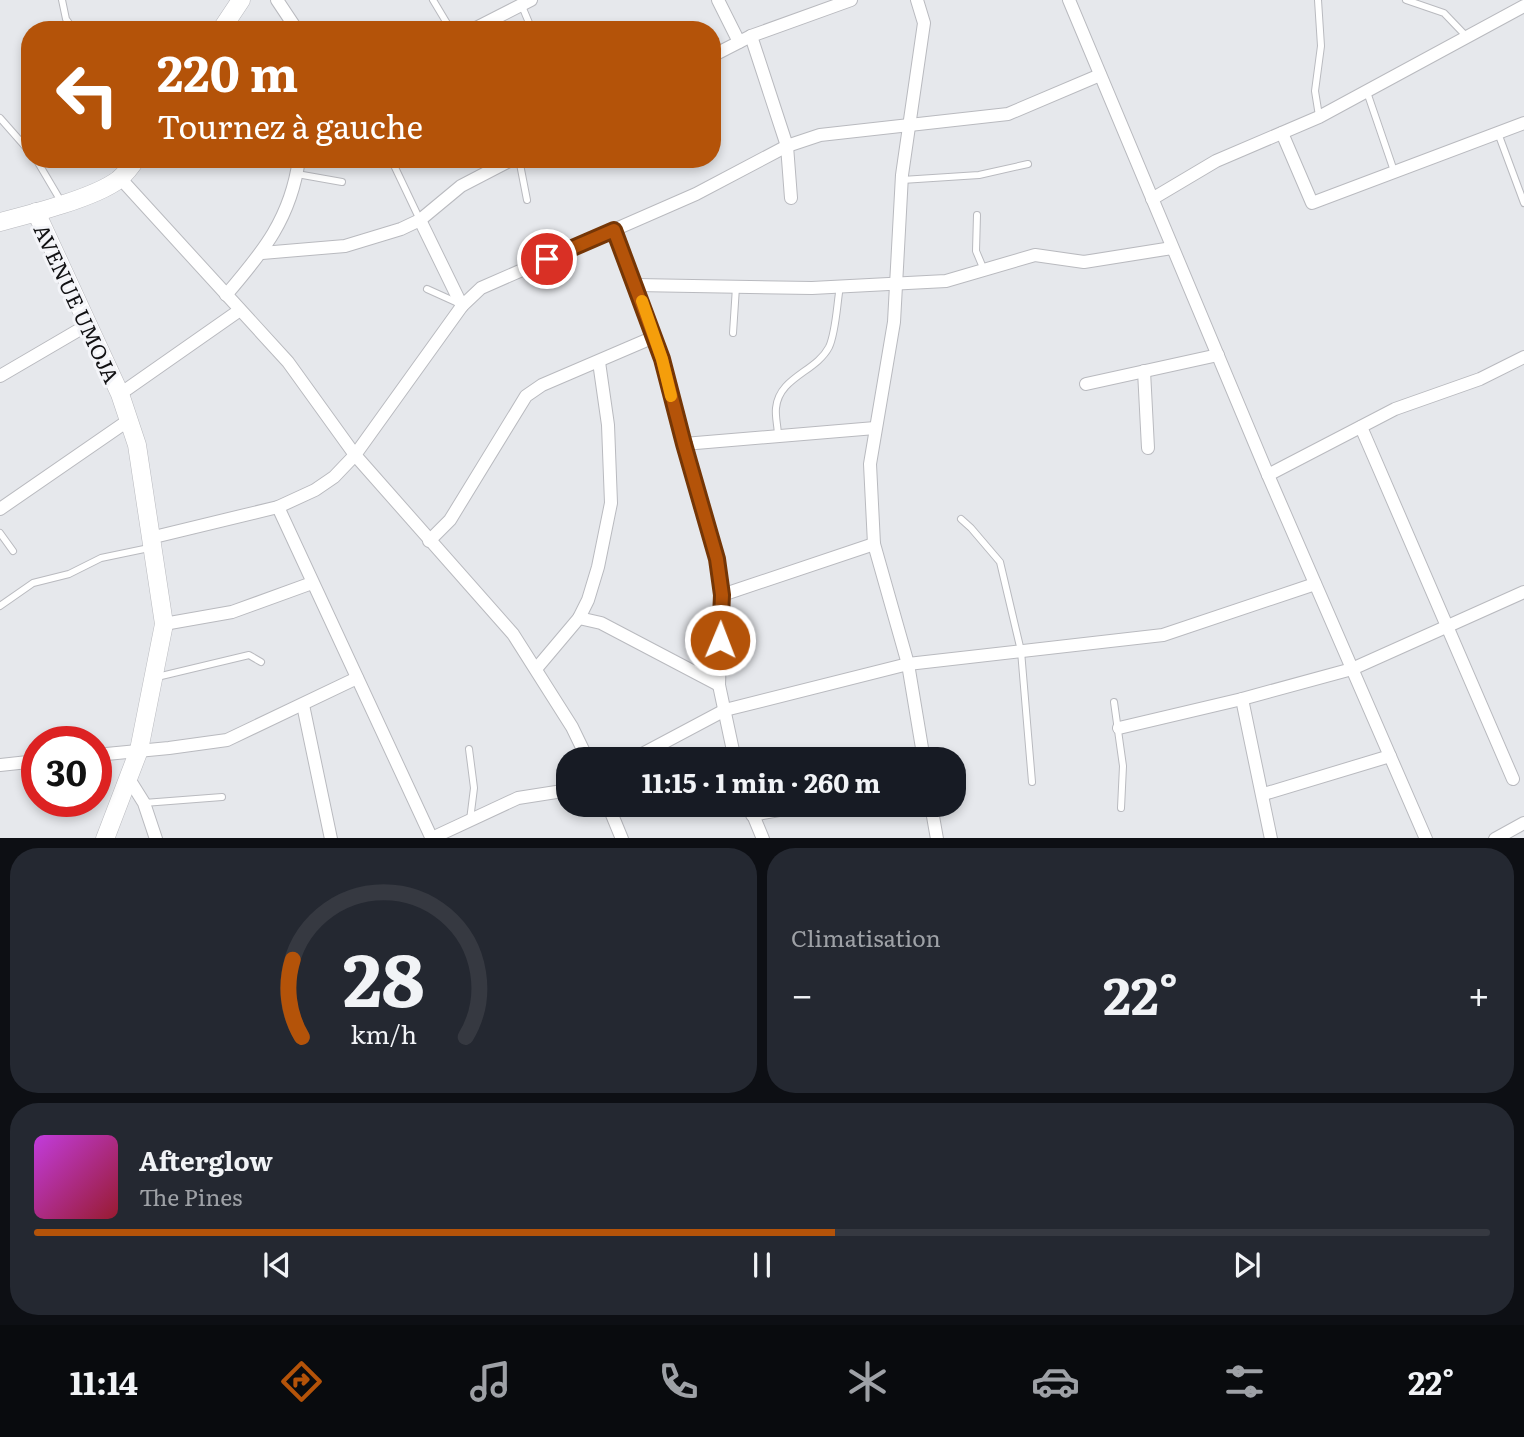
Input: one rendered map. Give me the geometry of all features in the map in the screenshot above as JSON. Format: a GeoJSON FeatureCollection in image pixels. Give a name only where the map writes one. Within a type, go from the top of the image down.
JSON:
{"type":"FeatureCollection","features":[{"type":"Feature","properties":{"kind":"street"},"geometry":{"type":"LineString","coordinates":[[227,21],[241,0]]}},
{"type":"Feature","properties":{"kind":"street"},"geometry":{"type":"LineString","coordinates":[[277,0],[291,21]]}},
{"type":"Feature","properties":{"kind":"street"},"geometry":{"type":"LineString","coordinates":[[718,0],[745,39],[787,146],[791,198]]}},
{"type":"Feature","properties":{"kind":"street"},"geometry":{"type":"LineString","coordinates":[[721,51],[745,39],[851,0]]}},
{"type":"Feature","properties":{"kind":"street"},"geometry":{"type":"LineString","coordinates":[[918,0],[924,23],[902,180],[894,322],[870,464],[874,544],[908,664],[922,747]]}},
{"type":"Feature","properties":{"kind":"street"},"geometry":{"type":"LineString","coordinates":[[1069,0],[1268,475],[1426,838]]}},
{"type":"Feature","properties":{"kind":"street"},"geometry":{"type":"LineString","coordinates":[[488,21],[520,3]]}},
{"type":"Feature","properties":{"kind":"street"},"geometry":{"type":"LineString","coordinates":[[1152,199],[1216,161],[1319,117],[1524,6]]}},
{"type":"Feature","properties":{"kind":"street"},"geometry":{"type":"LineString","coordinates":[[151,543],[278,507],[334,477],[355,455],[463,306],[481,288],[696,194],[787,146],[820,135],[1008,114],[1100,75]]}},
{"type":"Feature","properties":{"kind":"street"},"geometry":{"type":"LineString","coordinates":[[1282,133],[1312,203],[1524,123]]}},
{"type":"Feature","properties":{"kind":"street"},"geometry":{"type":"LineString","coordinates":[[0,222],[108,186],[128,168]]}},
{"type":"Feature","properties":{"kind":"street"},"geometry":{"type":"LineString","coordinates":[[226,295],[276,232],[298,168]]}},
{"type":"Feature","properties":{"kind":"street"},"geometry":{"type":"LineString","coordinates":[[262,253],[345,246],[401,229],[420,220],[461,186],[496,168]]}},
{"type":"Feature","properties":{"kind":"street"},"geometry":{"type":"LineString","coordinates":[[120,178],[288,362],[355,455],[513,634],[572,727],[582,747]]}},
{"type":"Feature","properties":{"kind":"street","name":"AVENUE UMOJA"},"geometry":{"type":"LineString","coordinates":[[36,212],[120,394],[137,445],[164,624],[139,750],[105,838]]}},
{"type":"Feature","properties":{"kind":"street"},"geometry":{"type":"LineString","coordinates":[[420,220],[463,306]]}},
{"type":"Feature","properties":{"kind":"street"},"geometry":{"type":"LineString","coordinates":[[614,230],[654,338],[717,559],[722,595],[719,685],[732,747]]}},
{"type":"Feature","properties":{"kind":"street"},"geometry":{"type":"LineString","coordinates":[[636,285],[812,288],[946,281],[1035,256],[1084,262],[1172,248]]}},
{"type":"Feature","properties":{"kind":"street"},"geometry":{"type":"LineString","coordinates":[[120,394],[240,310]]}},
{"type":"Feature","properties":{"kind":"street"},"geometry":{"type":"LineString","coordinates":[[0,376],[89,324]]}},
{"type":"Feature","properties":{"kind":"street"},"geometry":{"type":"LineString","coordinates":[[429,541],[450,520],[526,396],[542,385],[654,338]]}},
{"type":"Feature","properties":{"kind":"street"},"geometry":{"type":"LineString","coordinates":[[1086,384],[1218,355]]}},
{"type":"Feature","properties":{"kind":"street"},"geometry":{"type":"LineString","coordinates":[[1268,475],[1395,409],[1480,379],[1524,357]]}},
{"type":"Feature","properties":{"kind":"street"},"geometry":{"type":"LineString","coordinates":[[536,669],[579,618],[588,600],[598,567],[611,502],[608,425],[599,362]]}},
{"type":"Feature","properties":{"kind":"street"},"geometry":{"type":"LineString","coordinates":[[1144,371],[1149,448]]}},
{"type":"Feature","properties":{"kind":"street"},"geometry":{"type":"LineString","coordinates":[[0,509],[129,420]]}},
{"type":"Feature","properties":{"kind":"street"},"geometry":{"type":"LineString","coordinates":[[1361,427],[1518,777]]}},
{"type":"Feature","properties":{"kind":"street"},"geometry":{"type":"LineString","coordinates":[[684,444],[875,428]]}},
{"type":"Feature","properties":{"kind":"street"},"geometry":{"type":"LineString","coordinates":[[278,507],[432,838],[518,798],[556,792]]}},
{"type":"Feature","properties":{"kind":"street"},"geometry":{"type":"LineString","coordinates":[[722,595],[874,544]]}},
{"type":"Feature","properties":{"kind":"street"},"geometry":{"type":"LineString","coordinates":[[164,624],[232,612],[312,583]]}},
{"type":"Feature","properties":{"kind":"street"},"geometry":{"type":"LineString","coordinates":[[655,747],[725,710],[908,664],[1163,635],[1315,584]]}},
{"type":"Feature","properties":{"kind":"street"},"geometry":{"type":"LineString","coordinates":[[1118,728],[1242,699],[1352,669],[1524,592]]}},
{"type":"Feature","properties":{"kind":"street"},"geometry":{"type":"LineString","coordinates":[[579,618],[601,623],[719,685]]}},
{"type":"Feature","properties":{"kind":"street"},"geometry":{"type":"LineString","coordinates":[[112,753],[227,740],[357,678]]}},
{"type":"Feature","properties":{"kind":"street"},"geometry":{"type":"LineString","coordinates":[[1242,699],[1264,794],[1271,838]]}},
{"type":"Feature","properties":{"kind":"street"},"geometry":{"type":"LineString","coordinates":[[303,705],[331,838]]}},
{"type":"Feature","properties":{"kind":"street"},"geometry":{"type":"LineString","coordinates":[[1264,794],[1390,756]]}},
{"type":"Feature","properties":{"kind":"street"},"geometry":{"type":"LineString","coordinates":[[0,765],[21,763]]}},
{"type":"Feature","properties":{"kind":"street"},"geometry":{"type":"LineString","coordinates":[[129,779],[144,803],[156,838]]}},
{"type":"Feature","properties":{"kind":"street"},"geometry":{"type":"LineString","coordinates":[[613,817],[622,838]]}},
{"type":"Feature","properties":{"kind":"street"},"geometry":{"type":"LineString","coordinates":[[754,817],[763,838]]}},
{"type":"Feature","properties":{"kind":"street"},"geometry":{"type":"LineString","coordinates":[[933,817],[937,838]]}},
{"type":"Feature","properties":{"kind":"street"},"geometry":{"type":"LineString","coordinates":[[1495,838],[1524,823]]}},
{"type":"Feature","properties":{"kind":"lane"},"geometry":{"type":"LineString","coordinates":[[62,0],[67,21]]}},
{"type":"Feature","properties":{"kind":"lane"},"geometry":{"type":"LineString","coordinates":[[433,0],[446,21]]}},
{"type":"Feature","properties":{"kind":"lane"},"geometry":{"type":"LineString","coordinates":[[1318,0],[1321,46],[1315,92],[1319,117]]}},
{"type":"Feature","properties":{"kind":"lane"},"geometry":{"type":"LineString","coordinates":[[1406,0],[1444,13],[1467,37]]}},
{"type":"Feature","properties":{"kind":"lane"},"geometry":{"type":"LineString","coordinates":[[520,3],[528,21]]}},
{"type":"Feature","properties":{"kind":"lane"},"geometry":{"type":"LineString","coordinates":[[1367,92],[1395,173]]}},
{"type":"Feature","properties":{"kind":"lane"},"geometry":{"type":"LineString","coordinates":[[0,118],[21,142]]}},
{"type":"Feature","properties":{"kind":"lane"},"geometry":{"type":"LineString","coordinates":[[1498,133],[1524,203]]}},
{"type":"Feature","properties":{"kind":"lane"},"geometry":{"type":"LineString","coordinates":[[902,180],[979,175],[1028,164]]}},
{"type":"Feature","properties":{"kind":"lane"},"geometry":{"type":"LineString","coordinates":[[41,168],[62,203]]}},
{"type":"Feature","properties":{"kind":"lane"},"geometry":{"type":"LineString","coordinates":[[395,168],[420,220]]}},
{"type":"Feature","properties":{"kind":"lane"},"geometry":{"type":"LineString","coordinates":[[521,168],[527,200]]}},
{"type":"Feature","properties":{"kind":"lane"},"geometry":{"type":"LineString","coordinates":[[297,174],[342,182]]}},
{"type":"Feature","properties":{"kind":"lane"},"geometry":{"type":"LineString","coordinates":[[977,215],[976,251],[984,270]]}},
{"type":"Feature","properties":{"kind":"lane"},"geometry":{"type":"LineString","coordinates":[[778,436],[776,409],[780,396],[796,376],[817,364],[830,345],[840,286]]}},
{"type":"Feature","properties":{"kind":"lane"},"geometry":{"type":"LineString","coordinates":[[733,333],[736,287]]}},
{"type":"Feature","properties":{"kind":"lane"},"geometry":{"type":"LineString","coordinates":[[426,289],[463,306]]}},
{"type":"Feature","properties":{"kind":"lane"},"geometry":{"type":"LineString","coordinates":[[961,519],[1000,562],[1021,651],[1032,782]]}},
{"type":"Feature","properties":{"kind":"lane"},"geometry":{"type":"LineString","coordinates":[[0,533],[13,551]]}},
{"type":"Feature","properties":{"kind":"lane"},"geometry":{"type":"LineString","coordinates":[[0,606],[33,583],[69,574],[101,558],[151,543]]}},
{"type":"Feature","properties":{"kind":"lane"},"geometry":{"type":"LineString","coordinates":[[155,678],[249,655],[261,662]]}},
{"type":"Feature","properties":{"kind":"lane"},"geometry":{"type":"LineString","coordinates":[[1114,702],[1123,766],[1121,808]]}},
{"type":"Feature","properties":{"kind":"lane"},"geometry":{"type":"LineString","coordinates":[[469,749],[474,788],[470,820]]}},
{"type":"Feature","properties":{"kind":"lane"},"geometry":{"type":"LineString","coordinates":[[144,803],[222,797]]}},
{"type":"Feature","properties":{"kind":"slow traffic"},"geometry":{"type":"LineString","coordinates":[[642,301],[662,359],[671,396]]}},
{"type":"Feature","properties":{"kind":"route"},"geometry":{"type":"LineString","coordinates":[[547,259],[614,230],[662,359],[717,559],[722,595],[720,640]]}}]}
